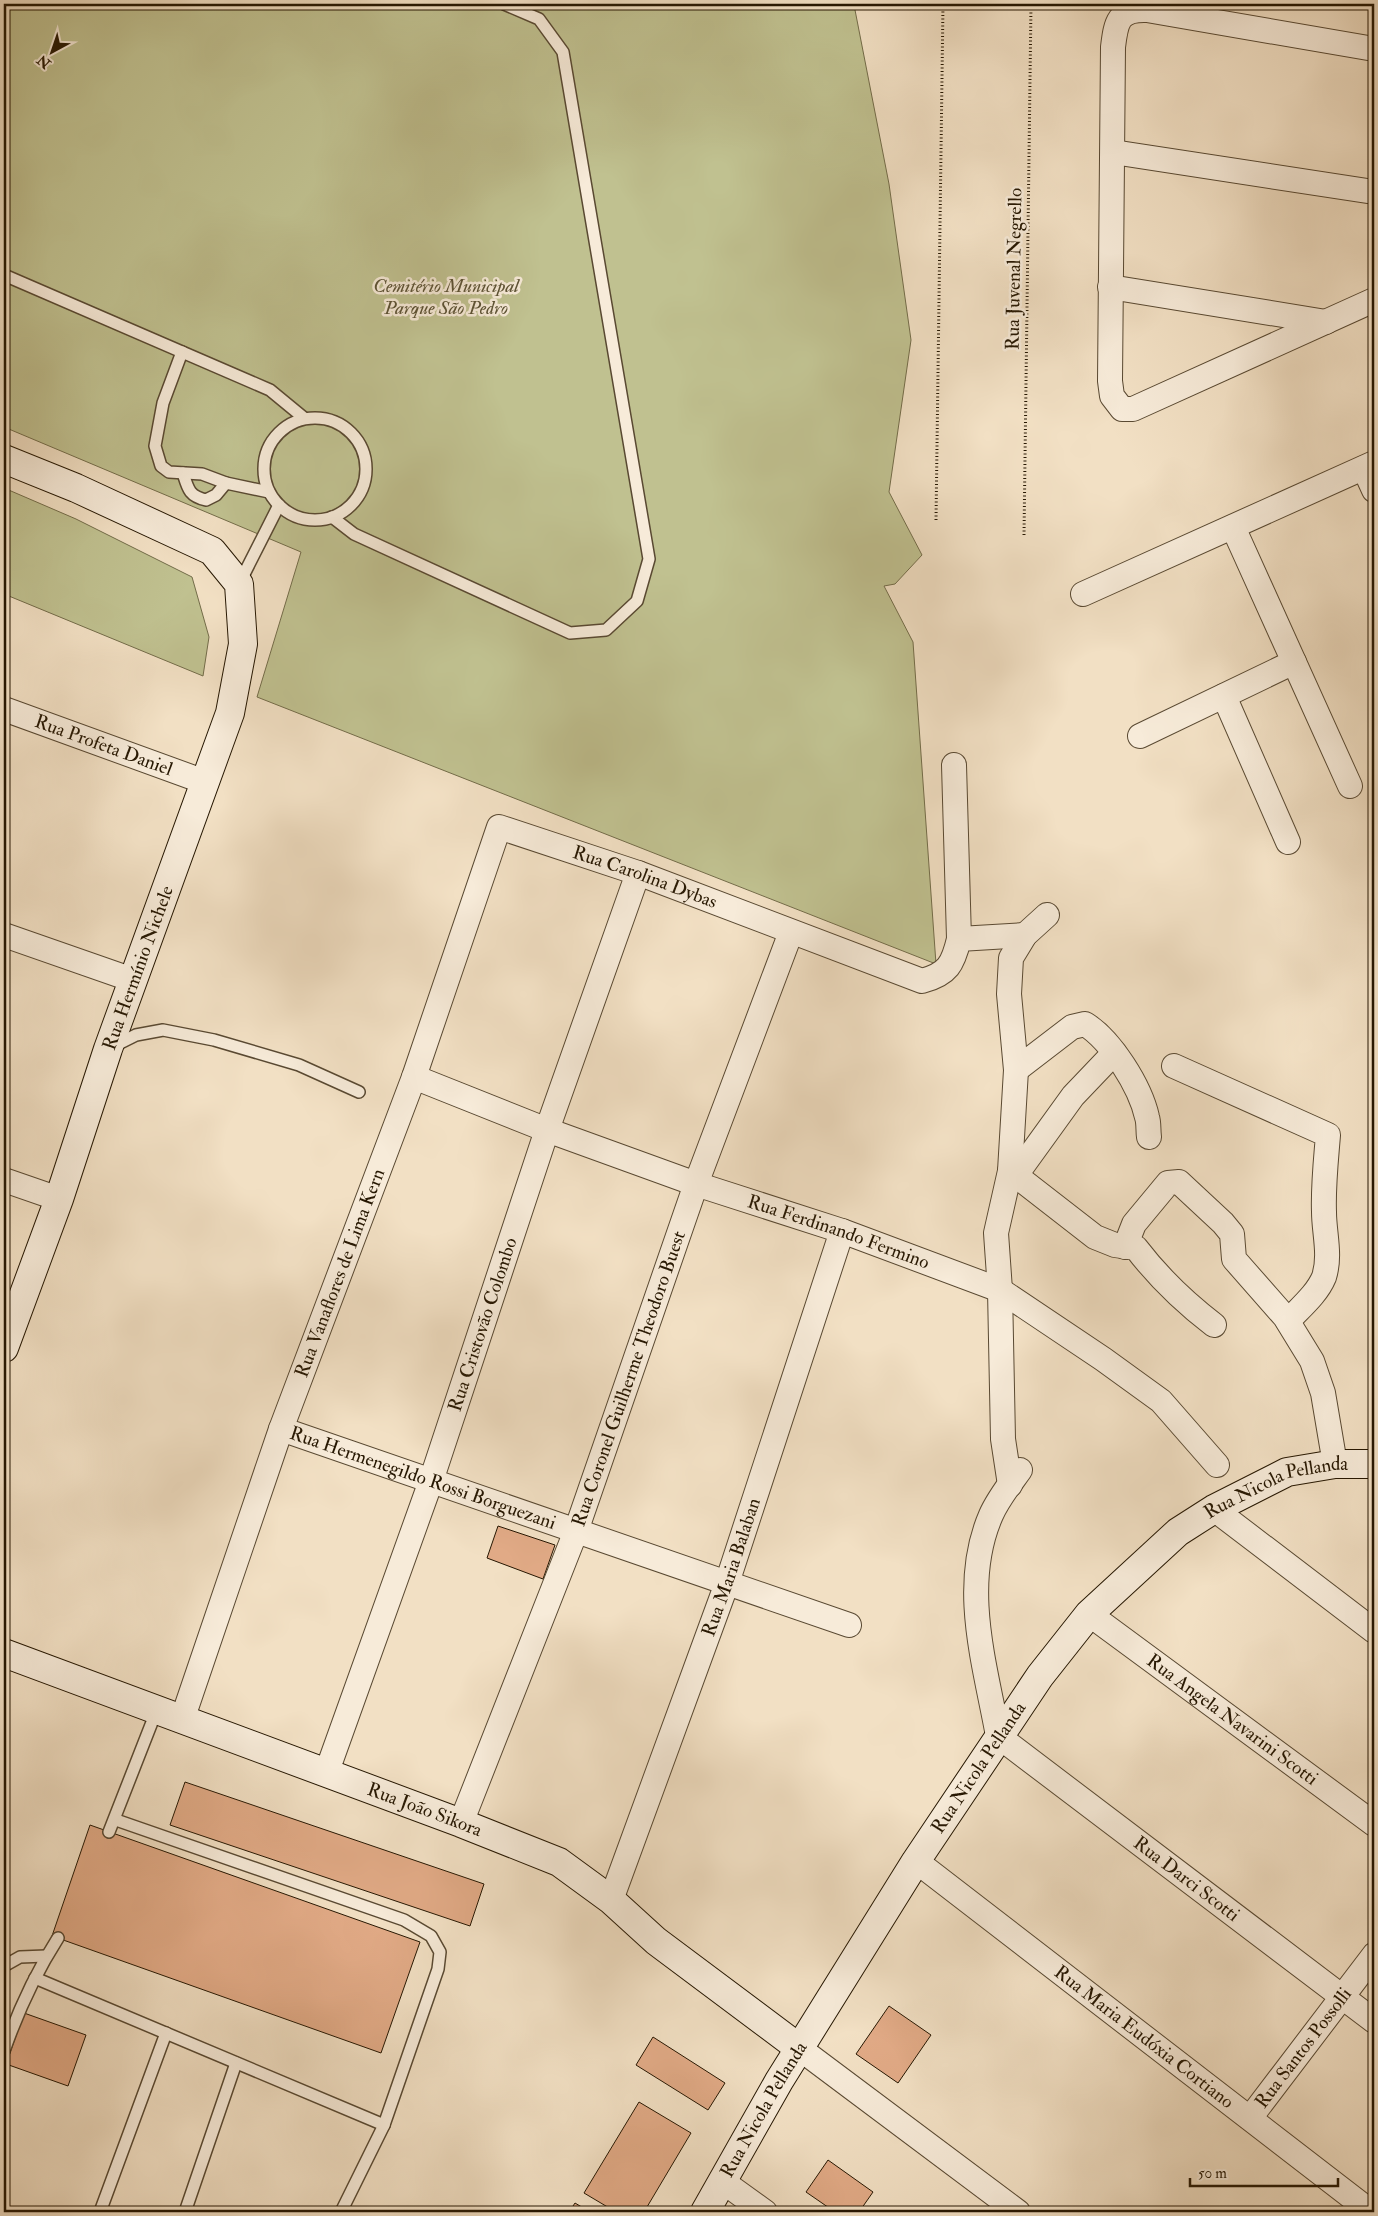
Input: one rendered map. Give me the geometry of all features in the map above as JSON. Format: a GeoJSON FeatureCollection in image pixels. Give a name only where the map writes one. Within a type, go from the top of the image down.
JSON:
{"type":"FeatureCollection","features":[{"type":"Feature","properties":{"kind":"street"},"geometry":{"type":"LineString","coordinates":[[1374,49],[1147,10],[1129,11],[1118,22],[1114,37],[1110,389],[1118,406],[1127,410],[1140,407],[1374,300]]}},
{"type":"Feature","properties":{"kind":"street"},"geometry":{"type":"LineString","coordinates":[[1113,152],[1374,192]]}},
{"type":"Feature","properties":{"kind":"street"},"geometry":{"type":"LineString","coordinates":[[1110,287],[1326,322]]}},
{"type":"Feature","properties":{"kind":"street"},"geometry":{"type":"LineString","coordinates":[[4,459],[76,488],[212,551],[239,584]]}},
{"type":"Feature","properties":{"kind":"street"},"geometry":{"type":"LineString","coordinates":[[1083,594],[1369,466],[1374,490]]}},
{"type":"Feature","properties":{"kind":"street"},"geometry":{"type":"LineString","coordinates":[[1233,527],[1350,786]]}},
{"type":"Feature","properties":{"kind":"street","name":"Rua Hermínio Nichele"},"geometry":{"type":"LineString","coordinates":[[4,1348],[59,1199],[108,1049],[230,713],[244,644],[239,584]]}},
{"type":"Feature","properties":{"kind":"street"},"geometry":{"type":"LineString","coordinates":[[1140,736],[1294,662]]}},
{"type":"Feature","properties":{"kind":"street"},"geometry":{"type":"LineString","coordinates":[[1224,696],[1288,842]]}},
{"type":"Feature","properties":{"kind":"street","name":"Rua Profeta Daniel"},"geometry":{"type":"LineString","coordinates":[[4,709],[205,782]]}},
{"type":"Feature","properties":{"kind":"street","name":"Rua Carolina Dybas"},"geometry":{"type":"LineString","coordinates":[[499,826],[638,873],[922,981],[944,972],[954,960],[959,939],[954,765]]}},
{"type":"Feature","properties":{"kind":"street","name":"Rua Vanaflores de Lima Kern"},"geometry":{"type":"LineString","coordinates":[[182,1720],[281,1429],[414,1077],[499,826]]}},
{"type":"Feature","properties":{"kind":"street","name":"Rua Cristovão Colombo"},"geometry":{"type":"LineString","coordinates":[[326,1774],[431,1481],[547,1130],[638,873]]}},
{"type":"Feature","properties":{"kind":"street"},"geometry":{"type":"LineString","coordinates":[[998,1736],[976,1614],[976,1577],[980,1543],[991,1513],[1015,1477],[1003,1439],[1000,1290],[996,1233],[1013,1173],[1016,1070],[1009,994],[1011,958],[1025,935],[1047,915]]}},
{"type":"Feature","properties":{"kind":"street","name":"Rua Coronel Guilherme Theodoro Buest"},"geometry":{"type":"LineString","coordinates":[[461,1823],[576,1531],[696,1184],[791,932]]}},
{"type":"Feature","properties":{"kind":"street"},"geometry":{"type":"LineString","coordinates":[[4,935],[133,980]]}},
{"type":"Feature","properties":{"kind":"street"},"geometry":{"type":"LineString","coordinates":[[959,939],[1025,935]]}},
{"type":"Feature","properties":{"kind":"street"},"geometry":{"type":"LineString","coordinates":[[1016,1070],[1072,1027],[1085,1024],[1093,1029],[1114,1053],[1135,1086],[1147,1117],[1149,1137]]}},
{"type":"Feature","properties":{"kind":"street"},"geometry":{"type":"LineString","coordinates":[[1013,1173],[1073,1096],[1114,1053]]}},
{"type":"Feature","properties":{"kind":"street"},"geometry":{"type":"LineString","coordinates":[[1174,1066],[1328,1135],[1324,1214],[1328,1237],[1324,1276],[1318,1288],[1288,1321]]}},
{"type":"Feature","properties":{"kind":"street","name":"Rua Ferdinando Fermino"},"geometry":{"type":"LineString","coordinates":[[414,1077],[547,1130],[696,1184],[842,1231],[1000,1290],[1103,1358],[1161,1401],[1217,1465]]}},
{"type":"Feature","properties":{"kind":"street"},"geometry":{"type":"LineString","coordinates":[[1013,1173],[1095,1237],[1125,1247],[1136,1248],[1151,1268],[1181,1300],[1214,1325]]}},
{"type":"Feature","properties":{"kind":"street"},"geometry":{"type":"LineString","coordinates":[[4,1180],[59,1199]]}},
{"type":"Feature","properties":{"kind":"street"},"geometry":{"type":"LineString","coordinates":[[1125,1247],[1134,1224],[1168,1183],[1179,1182],[1228,1228],[1232,1234],[1234,1259],[1288,1321],[1312,1361],[1323,1393],[1335,1464]]}},
{"type":"Feature","properties":{"kind":"street","name":"Rua Maria Balaban"},"geometry":{"type":"LineString","coordinates":[[610,1900],[727,1583],[842,1231]]}},
{"type":"Feature","properties":{"kind":"street","name":"Rua Hermenegildo Rossi Borguezani"},"geometry":{"type":"LineString","coordinates":[[281,1429],[849,1625]]}},
{"type":"Feature","properties":{"kind":"street","name":"Rua Nicola Pellanda"},"geometry":{"type":"LineString","coordinates":[[706,2212],[799,2048],[916,1861],[1040,1676],[1089,1614],[1178,1532],[1214,1508],[1287,1472],[1335,1464],[1374,1464]]}},
{"type":"Feature","properties":{"kind":"street"},"geometry":{"type":"LineString","coordinates":[[1214,1508],[1374,1631]]}},
{"type":"Feature","properties":{"kind":"street","name":"Rua Angela Navarini Scotti"},"geometry":{"type":"LineString","coordinates":[[1089,1614],[1374,1824]]}},
{"type":"Feature","properties":{"kind":"street","name":"Rua João Sikora"},"geometry":{"type":"LineString","coordinates":[[4,1653],[88,1683],[156,1712],[461,1823],[559,1862],[610,1900],[656,1941],[799,2048]]}},
{"type":"Feature","properties":{"kind":"street","name":"Rua Darci Scotti"},"geometry":{"type":"LineString","coordinates":[[998,1736],[1374,2021]]}},
{"type":"Feature","properties":{"kind":"street","name":"Rua Maria Eudóxia Cortiano"},"geometry":{"type":"LineString","coordinates":[[916,1861],[1371,2212]]}},
{"type":"Feature","properties":{"kind":"street","name":"Rua Santos Possolli"},"geometry":{"type":"LineString","coordinates":[[1250,2118],[1374,1955]]}},
{"type":"Feature","properties":{"kind":"street"},"geometry":{"type":"LineString","coordinates":[[799,2048],[1018,2212]]}},
{"type":"Feature","properties":{"kind":"street"},"geometry":{"type":"LineString","coordinates":[[722,2181],[765,2212]]}},
{"type":"Feature","properties":{"kind":"lane"},"geometry":{"type":"LineString","coordinates":[[332,517],[354,534],[570,632],[606,630],[637,601],[648,558],[563,52],[539,19],[504,4]]}},
{"type":"Feature","properties":{"kind":"lane"},"geometry":{"type":"LineString","coordinates":[[4,275],[270,390],[304,418]]}},
{"type":"Feature","properties":{"kind":"lane"},"geometry":{"type":"LineString","coordinates":[[182,352],[163,403],[155,446],[162,466],[170,472],[202,474],[226,483],[269,492]]}},
{"type":"Feature","properties":{"kind":"lane"},"geometry":{"type":"LineString","coordinates":[[304,418],[321,418],[337,423],[351,433],[361,447],[365,463],[364,480],[358,496],[347,508],[332,517],[318,520],[304,519],[290,513],[279,505],[269,492],[264,472],[268,446],[289,424],[304,418]]}},
{"type":"Feature","properties":{"kind":"lane"},"geometry":{"type":"LineString","coordinates":[[183,473],[187,487],[195,497],[206,500],[216,495],[226,483]]}},
{"type":"Feature","properties":{"kind":"lane"},"geometry":{"type":"LineString","coordinates":[[239,584],[279,505]]}},
{"type":"Feature","properties":{"kind":"lane"},"geometry":{"type":"LineString","coordinates":[[108,1049],[136,1035],[163,1030],[214,1040],[299,1065],[359,1092]]}},
{"type":"Feature","properties":{"kind":"lane"},"geometry":{"type":"LineString","coordinates":[[109,1832],[116,1820],[156,1712]]}},
{"type":"Feature","properties":{"kind":"lane"},"geometry":{"type":"LineString","coordinates":[[116,1820],[404,1920],[431,1936],[440,1952],[438,1969],[384,2125],[341,2212]]}},
{"type":"Feature","properties":{"kind":"lane"},"geometry":{"type":"LineString","coordinates":[[4,2051],[16,2018],[35,1978],[58,1938]]}},
{"type":"Feature","properties":{"kind":"lane"},"geometry":{"type":"LineString","coordinates":[[4,1966],[20,1957],[46,1956]]}},
{"type":"Feature","properties":{"kind":"lane"},"geometry":{"type":"LineString","coordinates":[[35,1978],[384,2125]]}},
{"type":"Feature","properties":{"kind":"lane"},"geometry":{"type":"LineString","coordinates":[[100,2212],[166,2033]]}},
{"type":"Feature","properties":{"kind":"lane"},"geometry":{"type":"LineString","coordinates":[[185,2212],[236,2063]]}},
{"type":"Feature","properties":{"kind":"path"},"geometry":{"type":"LineString","coordinates":[[936,520],[943,4]]}},
{"type":"Feature","properties":{"kind":"path","name":"Rua Juvenal Negrello"},"geometry":{"type":"LineString","coordinates":[[1024,535],[1031,4]]}},
{"type":"Feature","properties":{"kind":"green space","name":"Cemitério Municipal Parque São Pedro"},"geometry":{"type":"Polygon","coordinates":[[[4,4],[851,4],[855,10],[889,184],[911,340],[889,492],[922,555],[895,584],[884,586],[913,642],[936,964],[257,697],[301,552],[4,427],[4,4]]]}},
{"type":"Feature","properties":{"kind":"green space"},"geometry":{"type":"Polygon","coordinates":[[[4,488],[76,519],[192,577],[209,637],[203,676],[4,594],[4,488]]]}},
{"type":"Feature","properties":{"kind":"building"},"geometry":{"type":"Polygon","coordinates":[[[498,1526],[555,1545],[543,1579],[487,1558],[498,1526]]]}},
{"type":"Feature","properties":{"kind":"building"},"geometry":{"type":"Polygon","coordinates":[[[185,1782],[484,1884],[470,1926],[170,1825],[185,1782]]]}},
{"type":"Feature","properties":{"kind":"building"},"geometry":{"type":"Polygon","coordinates":[[[90,1825],[420,1942],[381,2053],[52,1936],[90,1825]]]}},
{"type":"Feature","properties":{"kind":"building"},"geometry":{"type":"Polygon","coordinates":[[[889,2006],[931,2035],[898,2083],[856,2054],[889,2006]]]}},
{"type":"Feature","properties":{"kind":"building"},"geometry":{"type":"Polygon","coordinates":[[[24,2013],[86,2035],[68,2086],[6,2064],[24,2013]]]}},
{"type":"Feature","properties":{"kind":"building"},"geometry":{"type":"Polygon","coordinates":[[[653,2037],[725,2083],[708,2110],[636,2065],[653,2037]]]}},
{"type":"Feature","properties":{"kind":"building"},"geometry":{"type":"Polygon","coordinates":[[[639,2102],[691,2133],[644,2212],[616,2212],[584,2193],[639,2102]]]}},
{"type":"Feature","properties":{"kind":"building"},"geometry":{"type":"Polygon","coordinates":[[[828,2160],[873,2192],[859,2212],[835,2212],[806,2192],[828,2160]]]}},
{"type":"Feature","properties":{"kind":"building"},"geometry":{"type":"Polygon","coordinates":[[[575,2203],[590,2212],[569,2212],[575,2203]]]}}]}
